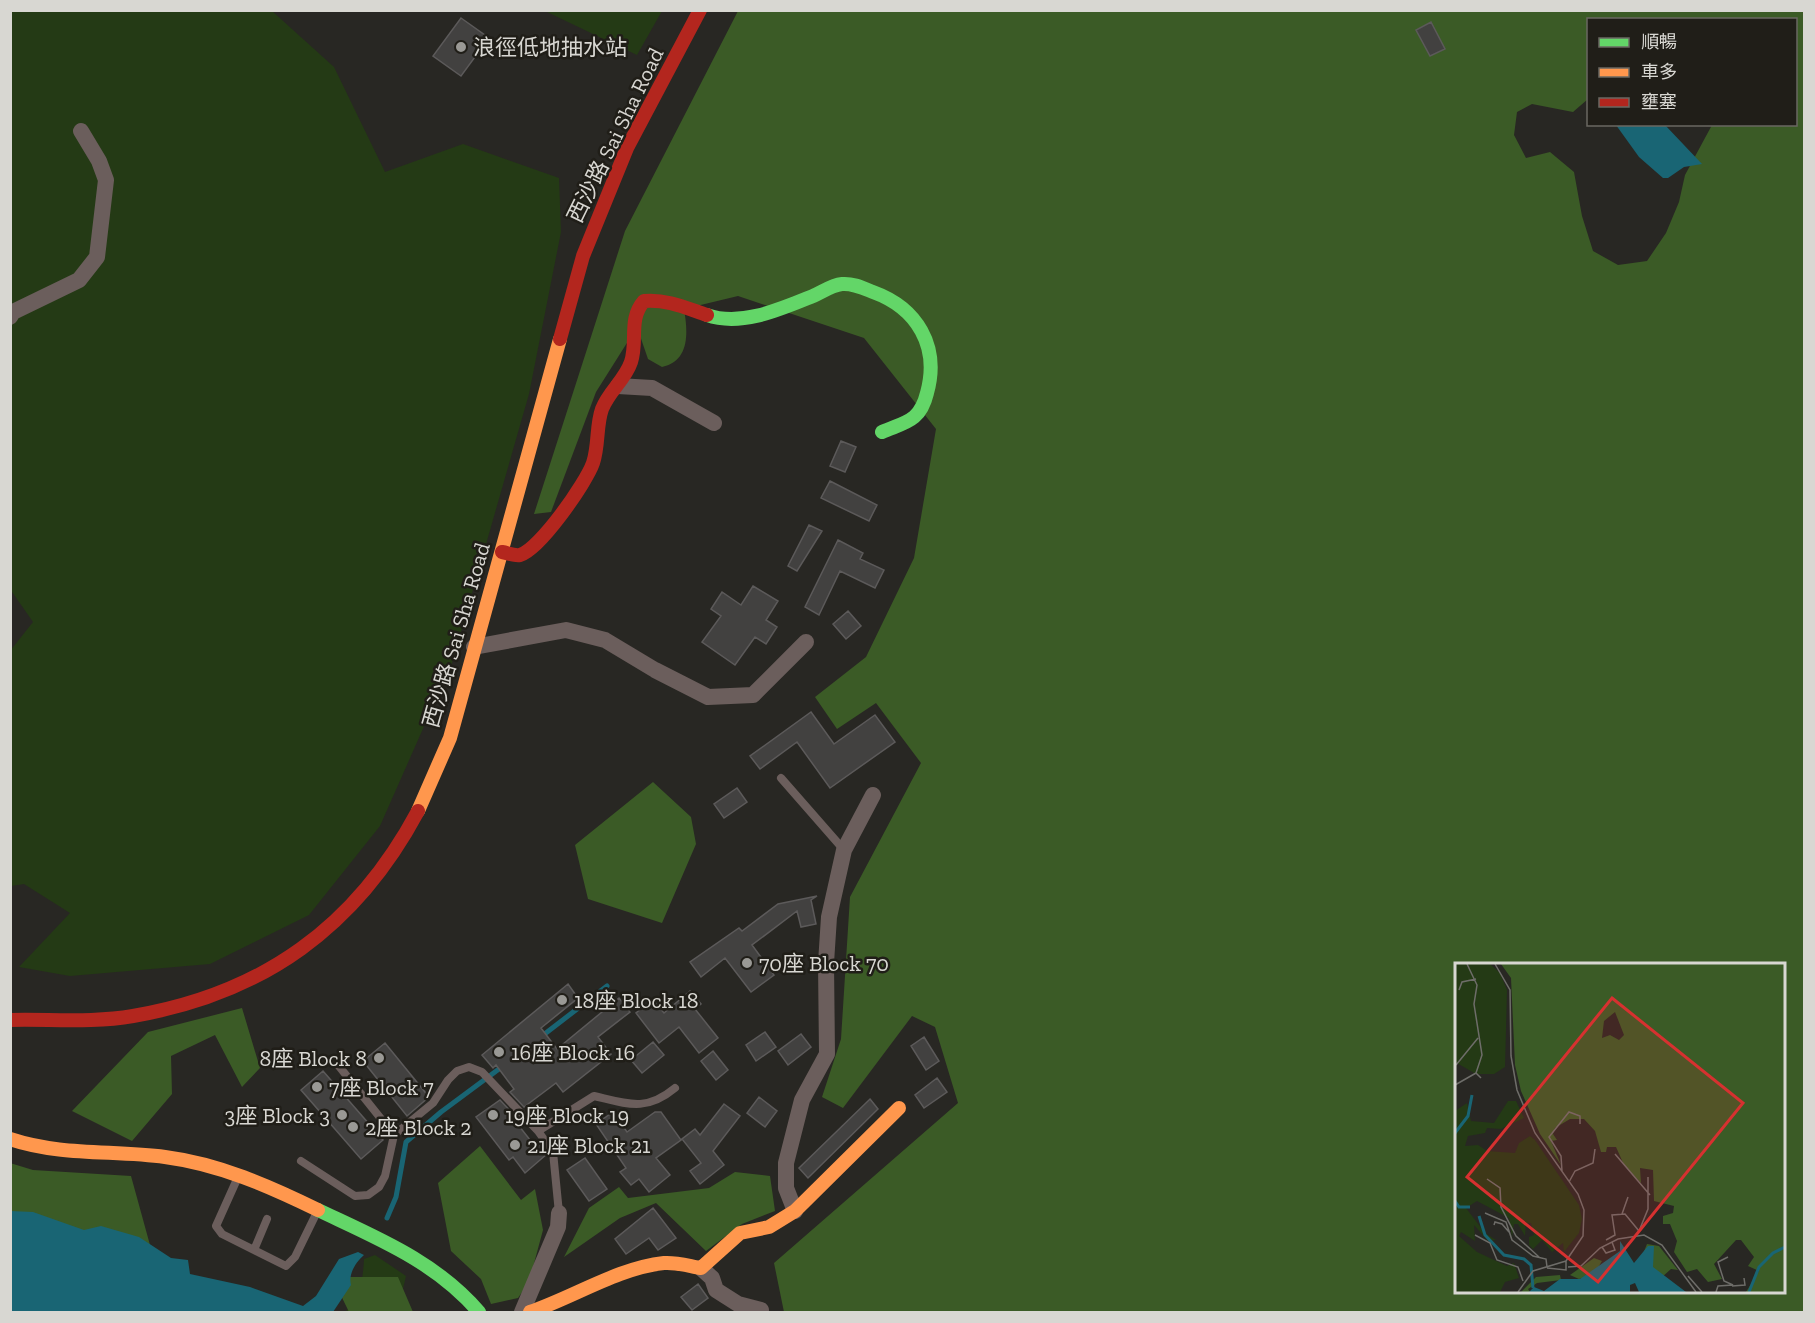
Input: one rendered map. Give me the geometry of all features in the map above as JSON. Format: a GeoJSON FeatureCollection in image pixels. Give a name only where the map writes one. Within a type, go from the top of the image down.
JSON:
{"type":"FeatureCollection","features":[{"type":"Feature","properties":{"kind":"street","name":"西沙路 Sai Sha Road"},"geometry":{"type":"LineString","coordinates":[[10,1020],[132,1017],[185,1006],[255,979],[320,937],[374,884],[413,825],[442,762],[589,237],[627,148],[700,10]]}},
{"type":"Feature","properties":{"kind":"street"},"geometry":{"type":"LineString","coordinates":[[10,317],[13,312],[79,280],[97,257],[106,180],[99,160],[81,131]]}},
{"type":"Feature","properties":{"kind":"street"},"geometry":{"type":"LineString","coordinates":[[502,552],[517,556],[523,555],[562,512],[592,465],[600,416],[604,404],[618,386],[632,358],[635,338],[633,316],[644,301],[664,301],[731,320],[805,299],[840,284],[852,284],[898,301],[914,317],[923,332],[929,354],[930,387],[926,402],[918,412],[901,427],[882,432]]}},
{"type":"Feature","properties":{"kind":"street"},"geometry":{"type":"LineString","coordinates":[[618,386],[652,388],[714,423]]}},
{"type":"Feature","properties":{"kind":"street"},"geometry":{"type":"LineString","coordinates":[[474,647],[566,630],[605,640],[655,670],[708,697],[753,695],[807,642]]}},
{"type":"Feature","properties":{"kind":"street"},"geometry":{"type":"LineString","coordinates":[[795,1211],[786,1188],[786,1163],[802,1100],[827,1054],[826,963],[829,917],[844,850],[873,795]]}},
{"type":"Feature","properties":{"kind":"street"},"geometry":{"type":"LineString","coordinates":[[701,1268],[740,1233],[769,1227],[795,1211],[899,1108]]}},
{"type":"Feature","properties":{"kind":"street"},"geometry":{"type":"LineString","coordinates":[[10,1139],[36,1148],[164,1157],[218,1168],[270,1186],[422,1262],[466,1296],[479,1312]]}},
{"type":"Feature","properties":{"kind":"street"},"geometry":{"type":"LineString","coordinates":[[522,1312],[558,1227],[559,1213]]}},
{"type":"Feature","properties":{"kind":"street"},"geometry":{"type":"LineString","coordinates":[[530,1312],[567,1299],[635,1268],[667,1263],[701,1268],[712,1278],[716,1290],[738,1304],[761,1310]]}},
{"type":"Feature","properties":{"kind":"lane"},"geometry":{"type":"LineString","coordinates":[[731,320],[750,326]]}},
{"type":"Feature","properties":{"kind":"lane"},"geometry":{"type":"LineString","coordinates":[[781,778],[844,850]]}},
{"type":"Feature","properties":{"kind":"lane"},"geometry":{"type":"LineString","coordinates":[[338,1065],[394,1135]]}},
{"type":"Feature","properties":{"kind":"lane"},"geometry":{"type":"LineString","coordinates":[[301,1161],[355,1196],[368,1195],[383,1182],[394,1135],[433,1103],[448,1080],[458,1071],[469,1067],[482,1072],[538,1131],[553,1152],[559,1213]]}},
{"type":"Feature","properties":{"kind":"lane"},"geometry":{"type":"LineString","coordinates":[[538,1131],[594,1096],[625,1103],[646,1104],[659,1101],[675,1088]]}},
{"type":"Feature","properties":{"kind":"lane"},"geometry":{"type":"LineString","coordinates":[[238,1175],[216,1226],[222,1234],[286,1266],[295,1257],[318,1209]]}},
{"type":"Feature","properties":{"kind":"lane"},"geometry":{"type":"LineString","coordinates":[[254,1250],[267,1219]]}},
{"type":"Feature","properties":{"kind":"green space"},"geometry":{"type":"Polygon","coordinates":[[[11,11],[272,11],[334,67],[385,172],[463,144],[559,178],[561,232],[529,394],[452,663],[380,826],[309,915],[210,964],[70,976],[19,967],[70,913],[24,884],[11,886],[10,651],[33,622],[10,589],[11,11]]]}},
{"type":"Feature","properties":{"kind":"green space"},"geometry":{"type":"Polygon","coordinates":[[[545,11],[662,11],[637,55],[545,11]]]}},
{"type":"Feature","properties":{"kind":"green space"},"geometry":{"type":"Polygon","coordinates":[[[738,11],[1804,11],[1804,1312],[784,1312],[774,1263],[958,1103],[935,1027],[912,1016],[843,1108],[822,1097],[841,1039],[850,897],[921,763],[876,703],[837,729],[815,697],[866,657],[914,558],[936,429],[864,338],[738,296],[684,309],[686,336],[682,352],[678,359],[662,367],[648,359],[637,327],[596,392],[551,512],[534,514],[625,231],[738,11]],[[1587,18],[1587,100],[1573,112],[1532,104],[1517,112],[1514,135],[1526,158],[1550,152],[1574,172],[1582,216],[1593,251],[1618,265],[1647,261],[1666,233],[1679,202],[1685,175],[1711,126],[1797,126],[1797,18],[1587,18]]]}},
{"type":"Feature","properties":{"kind":"green space"},"geometry":{"type":"Polygon","coordinates":[[[653,782],[691,817],[696,844],[662,923],[588,899],[575,845],[653,782]]]}},
{"type":"Feature","properties":{"kind":"green space"},"geometry":{"type":"Polygon","coordinates":[[[242,1008],[260,1068],[242,1087],[215,1035],[171,1056],[172,1094],[132,1141],[72,1111],[148,1032],[242,1008]]]}},
{"type":"Feature","properties":{"kind":"green space"},"geometry":{"type":"Polygon","coordinates":[[[480,1146],[521,1200],[535,1189],[543,1230],[529,1282],[518,1298],[491,1304],[481,1279],[451,1251],[438,1183],[480,1146]]]}},
{"type":"Feature","properties":{"kind":"green space"},"geometry":{"type":"Polygon","coordinates":[[[10,1163],[33,1170],[131,1176],[150,1245],[11,1255],[10,1163]]]}},
{"type":"Feature","properties":{"kind":"green space"},"geometry":{"type":"Polygon","coordinates":[[[735,1172],[770,1176],[775,1211],[742,1224],[706,1251],[656,1203],[620,1218],[564,1257],[589,1208],[619,1187],[628,1198],[709,1188],[735,1172]]]}},
{"type":"Feature","properties":{"kind":"green space"},"geometry":{"type":"Polygon","coordinates":[[[375,1255],[406,1276],[403,1289],[386,1312],[345,1312],[354,1301],[360,1288],[364,1259],[375,1255]]]}},
{"type":"Feature","properties":{"kind":"green space"},"geometry":{"type":"Polygon","coordinates":[[[332,1277],[398,1277],[413,1312],[349,1312],[332,1277]]]}},
{"type":"Feature","properties":{"kind":"water"},"geometry":{"type":"Polygon","coordinates":[[[1617,126],[1666,126],[1702,164],[1684,167],[1668,178],[1663,178],[1639,157],[1617,126]]]}},
{"type":"Feature","properties":{"kind":"water"},"geometry":{"type":"Polygon","coordinates":[[[10,1211],[33,1212],[84,1230],[101,1226],[139,1237],[171,1258],[188,1260],[190,1274],[250,1287],[303,1306],[316,1296],[339,1259],[358,1252],[364,1255],[353,1268],[351,1285],[333,1312],[11,1312],[10,1211]]]}},
{"type":"Feature","properties":{"kind":"building","name":"浪徑低地抽水站"},"geometry":{"type":"Polygon","coordinates":[[[461,18],[489,38],[461,76],[433,56],[461,18]]]}},
{"type":"Feature","properties":{"kind":"building"},"geometry":{"type":"Polygon","coordinates":[[[1431,22],[1445,49],[1430,56],[1416,30],[1431,22]]]}},
{"type":"Feature","properties":{"kind":"building"},"geometry":{"type":"Polygon","coordinates":[[[841,441],[856,447],[845,472],[830,466],[841,441]]]}},
{"type":"Feature","properties":{"kind":"building"},"geometry":{"type":"Polygon","coordinates":[[[830,481],[877,505],[869,521],[821,498],[830,481]]]}},
{"type":"Feature","properties":{"kind":"building"},"geometry":{"type":"Polygon","coordinates":[[[809,525],[822,531],[797,571],[788,566],[809,525]]]}},
{"type":"Feature","properties":{"kind":"building"},"geometry":{"type":"Polygon","coordinates":[[[838,540],[863,553],[860,559],[884,570],[875,588],[840,571],[819,615],[805,607],[838,540]]]}},
{"type":"Feature","properties":{"kind":"building"},"geometry":{"type":"Polygon","coordinates":[[[753,586],[778,601],[766,620],[777,627],[766,644],[755,637],[735,665],[702,642],[721,616],[711,609],[722,592],[741,605],[753,586]]]}},
{"type":"Feature","properties":{"kind":"building"},"geometry":{"type":"Polygon","coordinates":[[[848,611],[861,626],[846,639],[833,624],[848,611]]]}},
{"type":"Feature","properties":{"kind":"building"},"geometry":{"type":"Polygon","coordinates":[[[811,712],[834,744],[875,715],[895,742],[830,788],[797,742],[760,769],[750,756],[811,712]]]}},
{"type":"Feature","properties":{"kind":"building"},"geometry":{"type":"Polygon","coordinates":[[[737,788],[747,802],[724,818],[714,804],[737,788]]]}},
{"type":"Feature","properties":{"kind":"building"},"geometry":{"type":"Polygon","coordinates":[[[817,896],[811,900],[816,924],[801,927],[797,911],[752,945],[774,975],[751,992],[725,958],[701,977],[690,962],[739,928],[742,931],[778,904],[817,896]]]}},
{"type":"Feature","properties":{"kind":"building"},"geometry":{"type":"Polygon","coordinates":[[[568,984],[578,998],[541,1028],[557,1049],[619,998],[630,1012],[598,1037],[611,1054],[563,1092],[556,1083],[524,1107],[510,1092],[514,1089],[496,1065],[493,1068],[482,1055],[568,984]]]}},
{"type":"Feature","properties":{"kind":"building"},"geometry":{"type":"Polygon","coordinates":[[[690,991],[701,1004],[695,1009],[718,1038],[699,1053],[679,1027],[659,1043],[636,1013],[653,1000],[664,1013],[690,991]]]}},
{"type":"Feature","properties":{"kind":"building"},"geometry":{"type":"Polygon","coordinates":[[[765,1032],[776,1047],[756,1061],[746,1045],[765,1032]]]}},
{"type":"Feature","properties":{"kind":"building"},"geometry":{"type":"Polygon","coordinates":[[[801,1034],[811,1047],[788,1065],[778,1051],[801,1034]]]}},
{"type":"Feature","properties":{"kind":"building"},"geometry":{"type":"Polygon","coordinates":[[[924,1037],[939,1061],[926,1070],[911,1046],[924,1037]]]}},
{"type":"Feature","properties":{"kind":"building"},"geometry":{"type":"Polygon","coordinates":[[[653,1042],[664,1055],[642,1073],[631,1060],[653,1042]]]}},
{"type":"Feature","properties":{"kind":"building"},"geometry":{"type":"Polygon","coordinates":[[[385,1043],[429,1097],[407,1116],[363,1061],[385,1043]]]}},
{"type":"Feature","properties":{"kind":"building"},"geometry":{"type":"Polygon","coordinates":[[[713,1051],[728,1070],[716,1080],[701,1061],[713,1051]]]}},
{"type":"Feature","properties":{"kind":"building"},"geometry":{"type":"Polygon","coordinates":[[[323,1071],[383,1140],[361,1159],[301,1090],[323,1071]]]}},
{"type":"Feature","properties":{"kind":"building"},"geometry":{"type":"Polygon","coordinates":[[[937,1078],[947,1092],[924,1108],[915,1095],[937,1078]]]}},
{"type":"Feature","properties":{"kind":"building"},"geometry":{"type":"Polygon","coordinates":[[[759,1097],[777,1111],[765,1127],[747,1113],[759,1097]]]}},
{"type":"Feature","properties":{"kind":"building"},"geometry":{"type":"Polygon","coordinates":[[[870,1099],[878,1109],[808,1178],[799,1168],[870,1099]]]}},
{"type":"Feature","properties":{"kind":"building"},"geometry":{"type":"Polygon","coordinates":[[[500,1100],[514,1115],[512,1117],[534,1145],[538,1142],[547,1154],[525,1173],[513,1157],[509,1160],[476,1117],[500,1100]]]}},
{"type":"Feature","properties":{"kind":"building"},"geometry":{"type":"Polygon","coordinates":[[[724,1104],[740,1116],[713,1151],[724,1165],[700,1184],[690,1171],[701,1163],[682,1139],[695,1129],[700,1135],[724,1104]]]}},
{"type":"Feature","properties":{"kind":"building"},"geometry":{"type":"Polygon","coordinates":[[[613,1112],[627,1132],[655,1112],[661,1112],[681,1140],[656,1158],[670,1175],[649,1192],[639,1179],[631,1185],[620,1172],[626,1168],[596,1124],[613,1112]]]}},
{"type":"Feature","properties":{"kind":"building"},"geometry":{"type":"Polygon","coordinates":[[[585,1158],[607,1189],[589,1201],[567,1170],[585,1158]]]}},
{"type":"Feature","properties":{"kind":"building"},"geometry":{"type":"Polygon","coordinates":[[[653,1208],[676,1238],[658,1250],[649,1238],[626,1254],[615,1239],[653,1208]]]}},
{"type":"Feature","properties":{"kind":"building"},"geometry":{"type":"Polygon","coordinates":[[[698,1284],[708,1298],[692,1310],[681,1297],[698,1284]]]}},
{"type":"Feature","properties":{"kind":"waterway"},"geometry":{"type":"LineString","coordinates":[[542,1036],[607,986]]}},
{"type":"Feature","properties":{"kind":"waterway"},"geometry":{"type":"LineString","coordinates":[[387,1218],[396,1197],[406,1142],[441,1112],[503,1066]]}},
{"type":"Feature","properties":{"kind":"traffic: fast"},"geometry":{"type":"LineString","coordinates":[[707,315],[733,319],[761,315],[842,284],[865,289],[902,308],[913,319],[927,345],[930,376],[924,403],[916,415],[882,432]]}},
{"type":"Feature","properties":{"kind":"traffic: fast"},"geometry":{"type":"LineString","coordinates":[[318,1210],[404,1252],[444,1278],[479,1312]]}},
{"type":"Feature","properties":{"kind":"traffic: slow"},"geometry":{"type":"LineString","coordinates":[[418,811],[450,738],[560,339]]}},
{"type":"Feature","properties":{"kind":"traffic: slow"},"geometry":{"type":"LineString","coordinates":[[530,1312],[613,1277],[647,1266],[669,1263],[701,1268],[740,1233],[769,1227],[795,1211],[899,1108]]}},
{"type":"Feature","properties":{"kind":"traffic: slow"},"geometry":{"type":"LineString","coordinates":[[10,1139],[48,1148],[185,1160],[243,1177],[318,1210]]}},
{"type":"Feature","properties":{"kind":"traffic: jam"},"geometry":{"type":"LineString","coordinates":[[560,339],[583,256],[627,148],[700,10]]}},
{"type":"Feature","properties":{"kind":"traffic: jam"},"geometry":{"type":"LineString","coordinates":[[502,552],[520,555],[539,541],[572,499],[589,472],[595,456],[602,409],[631,362],[636,315],[644,301],[669,303],[707,315]]}},
{"type":"Feature","properties":{"kind":"traffic: jam"},"geometry":{"type":"LineString","coordinates":[[10,1020],[87,1020],[133,1016],[180,1006],[224,991],[264,972],[301,949],[335,921],[366,889],[393,852],[418,811]]}},
{"type":"Feature","properties":{"kind":"place","name":"浪徑低地抽水站"},"geometry":{"type":"Point","coordinates":[461,47]}},
{"type":"Feature","properties":{"kind":"place","name":"70座 Block 70"},"geometry":{"type":"Point","coordinates":[747,963]}},
{"type":"Feature","properties":{"kind":"place","name":"18座 Block 18"},"geometry":{"type":"Point","coordinates":[562,1000]}},
{"type":"Feature","properties":{"kind":"place","name":"16座 Block 16"},"geometry":{"type":"Point","coordinates":[499,1052]}},
{"type":"Feature","properties":{"kind":"place","name":"8座 Block 8"},"geometry":{"type":"Point","coordinates":[379,1058]}},
{"type":"Feature","properties":{"kind":"place","name":"7座 Block 7"},"geometry":{"type":"Point","coordinates":[317,1087]}},
{"type":"Feature","properties":{"kind":"place","name":"3座 Block 3"},"geometry":{"type":"Point","coordinates":[342,1115]}},
{"type":"Feature","properties":{"kind":"place","name":"19座 Block 19"},"geometry":{"type":"Point","coordinates":[493,1115]}},
{"type":"Feature","properties":{"kind":"place","name":"2座 Block 2"},"geometry":{"type":"Point","coordinates":[353,1127]}},
{"type":"Feature","properties":{"kind":"place","name":"21座 Block 21"},"geometry":{"type":"Point","coordinates":[515,1145]}}]}
